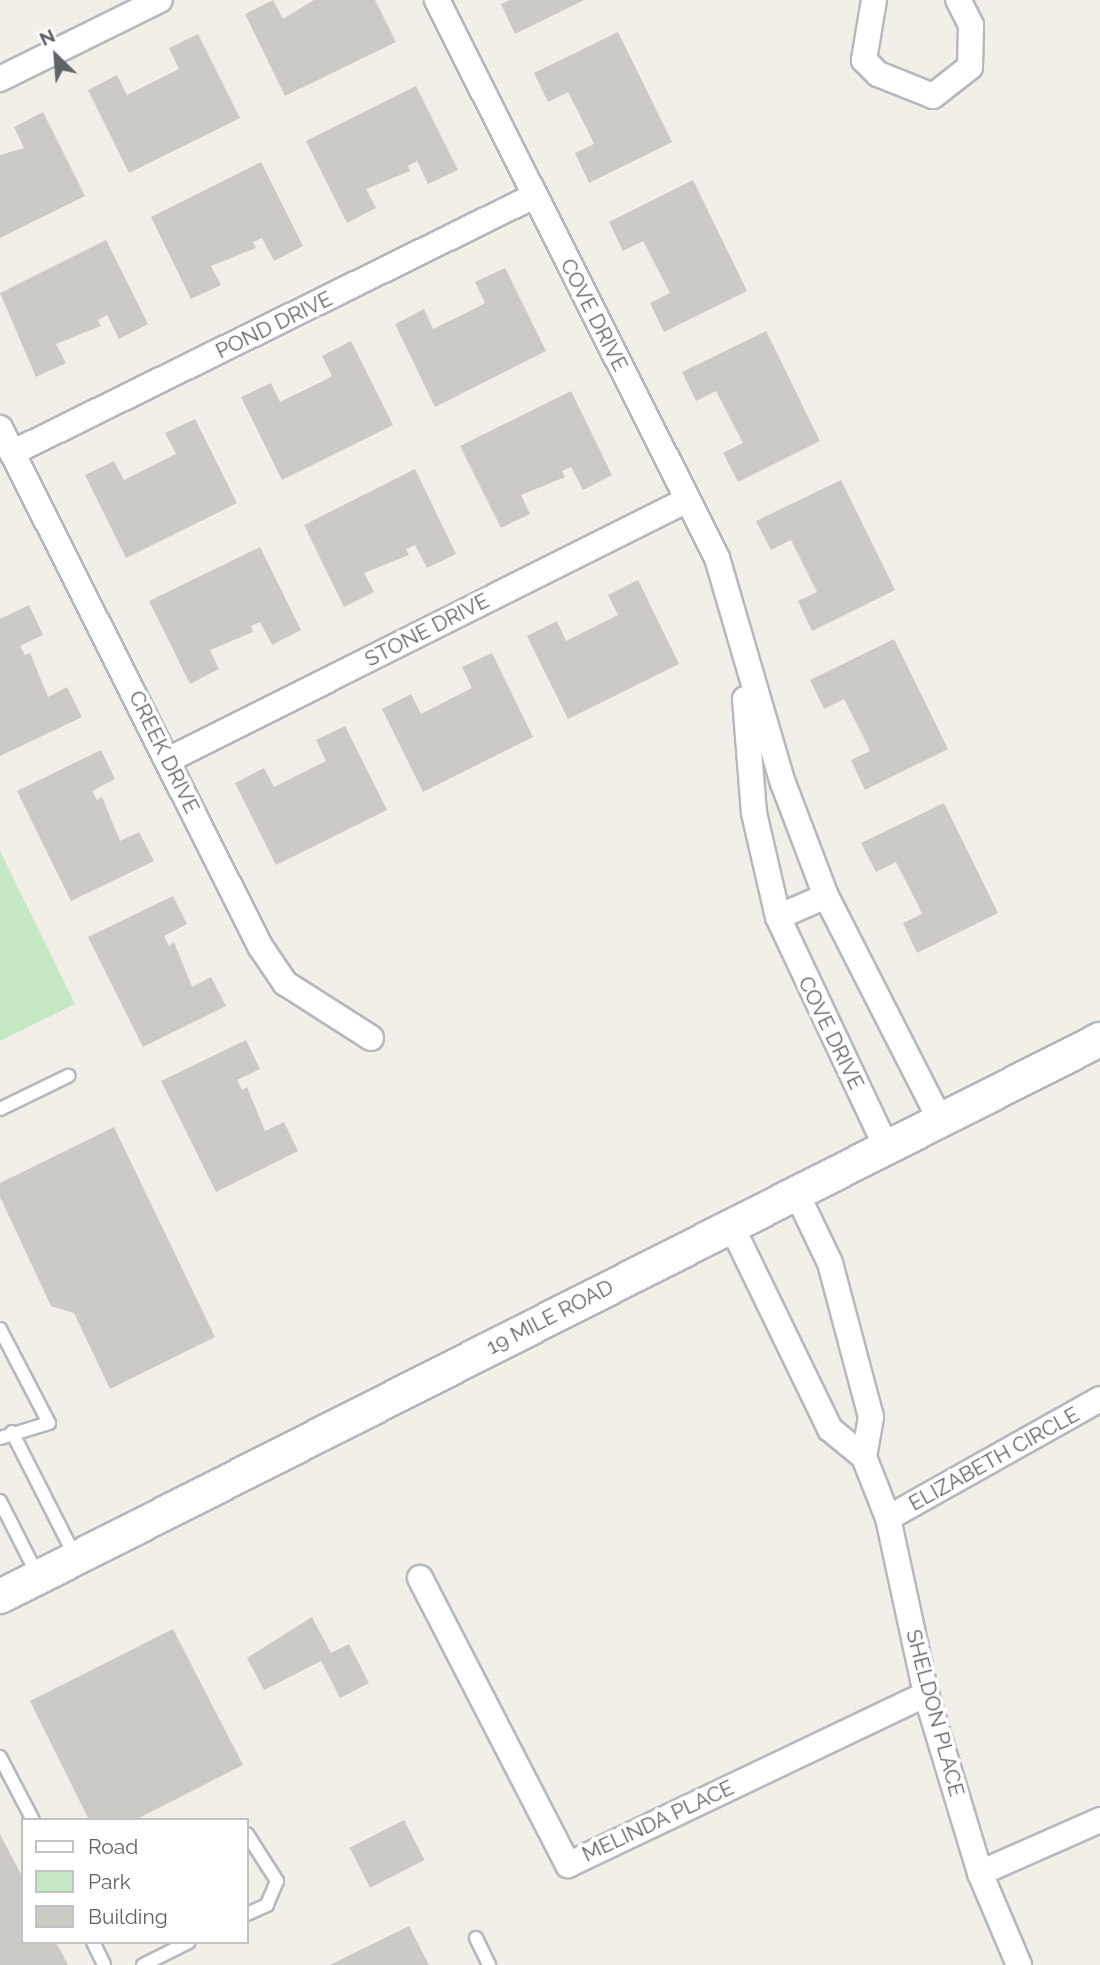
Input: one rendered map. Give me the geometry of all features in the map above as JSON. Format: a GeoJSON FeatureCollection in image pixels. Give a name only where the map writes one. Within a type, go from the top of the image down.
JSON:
{"type":"FeatureCollection","features":[{"type":"Feature","properties":{"kind":"street"},"geometry":{"type":"LineString","coordinates":[[0,79],[160,0]]}},
{"type":"Feature","properties":{"kind":"street","name":"COVE DRIVE"},"geometry":{"type":"LineString","coordinates":[[437,0],[717,558],[737,635],[826,896],[940,1120]]}},
{"type":"Feature","properties":{"kind":"street"},"geometry":{"type":"LineString","coordinates":[[874,0],[864,60],[878,74],[933,96],[971,68],[971,25],[958,0]]}},
{"type":"Feature","properties":{"kind":"street","name":"POND DRIVE"},"geometry":{"type":"LineString","coordinates":[[12,453],[534,196]]}},
{"type":"Feature","properties":{"kind":"street","name":"CREEK DRIVE"},"geometry":{"type":"LineString","coordinates":[[0,428],[260,946],[285,983],[371,1038]]}},
{"type":"Feature","properties":{"kind":"street","name":"STONE DRIVE"},"geometry":{"type":"LineString","coordinates":[[168,760],[687,500]]}},
{"type":"Feature","properties":{"kind":"street","name":"COVE DRIVE"},"geometry":{"type":"LineString","coordinates":[[737,635],[754,813],[778,917],[886,1147]]}},
{"type":"Feature","properties":{"kind":"street"},"geometry":{"type":"LineString","coordinates":[[778,917],[826,896]]}},
{"type":"Feature","properties":{"kind":"street","name":"19 MILE ROAD"},"geometry":{"type":"LineString","coordinates":[[0,1597],[1100,1039]]}},
{"type":"Feature","properties":{"kind":"street"},"geometry":{"type":"LineString","coordinates":[[796,1192],[830,1263],[870,1417],[864,1457]]}},
{"type":"Feature","properties":{"kind":"street","name":"SHELDON PLACE"},"geometry":{"type":"LineString","coordinates":[[731,1225],[830,1429],[864,1457],[888,1518],[926,1694],[980,1872],[1019,1965]]}},
{"type":"Feature","properties":{"kind":"street","name":"ELIZABETH CIRCLE"},"geometry":{"type":"LineString","coordinates":[[888,1518],[1100,1399]]}},
{"type":"Feature","properties":{"kind":"street","name":"MELINDA PLACE"},"geometry":{"type":"LineString","coordinates":[[420,1578],[568,1865],[926,1694]]}},
{"type":"Feature","properties":{"kind":"street"},"geometry":{"type":"LineString","coordinates":[[980,1872],[1100,1820]]}},
{"type":"Feature","properties":{"kind":"lane"},"geometry":{"type":"LineString","coordinates":[[0,1109],[68,1076]]}},
{"type":"Feature","properties":{"kind":"lane"},"geometry":{"type":"LineString","coordinates":[[0,1329],[49,1423],[6,1435],[76,1558]]}},
{"type":"Feature","properties":{"kind":"lane"},"geometry":{"type":"LineString","coordinates":[[0,1501],[38,1577]]}},
{"type":"Feature","properties":{"kind":"lane"},"geometry":{"type":"LineString","coordinates":[[0,1757],[32,1818]]}},
{"type":"Feature","properties":{"kind":"lane"},"geometry":{"type":"LineString","coordinates":[[248,1836],[277,1881],[267,1905],[248,1914]]}},
{"type":"Feature","properties":{"kind":"lane"},"geometry":{"type":"LineString","coordinates":[[476,1938],[489,1965]]}},
{"type":"Feature","properties":{"kind":"lane"},"geometry":{"type":"LineString","coordinates":[[94,1944],[104,1965]]}},
{"type":"Feature","properties":{"kind":"lane"},"geometry":{"type":"LineString","coordinates":[[143,1965],[185,1944]]}},
{"type":"Feature","properties":{"kind":"green space"},"geometry":{"type":"Polygon","coordinates":[[[0,851],[75,1004],[0,1041],[0,851]]]}},
{"type":"Feature","properties":{"kind":"building"},"geometry":{"type":"Polygon","coordinates":[[[273,0],[283,19],[314,0],[375,0],[396,42],[285,96],[245,14],[273,0]]]}},
{"type":"Feature","properties":{"kind":"building"},"geometry":{"type":"Polygon","coordinates":[[[510,0],[584,0],[515,34],[501,4],[510,0]]]}},
{"type":"Feature","properties":{"kind":"building"},"geometry":{"type":"Polygon","coordinates":[[[618,32],[672,142],[589,183],[575,153],[594,144],[590,135],[568,92],[548,102],[534,73],[618,32]]]}},
{"type":"Feature","properties":{"kind":"building"},"geometry":{"type":"Polygon","coordinates":[[[198,34],[240,118],[129,173],[88,90],[117,75],[127,95],[179,69],[169,48],[198,34]]]}},
{"type":"Feature","properties":{"kind":"building"},"geometry":{"type":"Polygon","coordinates":[[[416,86],[458,170],[428,184],[417,161],[408,166],[410,171],[366,189],[376,208],[347,223],[306,141],[416,86]]]}},
{"type":"Feature","properties":{"kind":"building"},"geometry":{"type":"Polygon","coordinates":[[[43,112],[85,196],[0,238],[0,155],[24,148],[14,127],[43,112]]]}},
{"type":"Feature","properties":{"kind":"building"},"geometry":{"type":"Polygon","coordinates":[[[261,162],[303,246],[274,261],[262,238],[253,242],[256,248],[211,266],[221,285],[191,299],[151,217],[261,162]]]}},
{"type":"Feature","properties":{"kind":"building"},"geometry":{"type":"Polygon","coordinates":[[[693,180],[747,291],[664,332],[650,303],[670,293],[643,241],[623,251],[609,222],[693,180]]]}},
{"type":"Feature","properties":{"kind":"building"},"geometry":{"type":"Polygon","coordinates":[[[106,240],[148,324],[119,339],[107,315],[98,320],[101,326],[56,344],[66,363],[36,377],[0,293],[106,240]]]}},
{"type":"Feature","properties":{"kind":"building"},"geometry":{"type":"Polygon","coordinates":[[[505,268],[546,351],[435,407],[395,324],[424,309],[433,329],[476,308],[485,303],[475,282],[505,268]]]}},
{"type":"Feature","properties":{"kind":"building"},"geometry":{"type":"Polygon","coordinates":[[[766,331],[820,441],[738,482],[723,453],[743,443],[716,391],[696,401],[682,372],[766,331]]]}},
{"type":"Feature","properties":{"kind":"building"},"geometry":{"type":"Polygon","coordinates":[[[351,341],[393,425],[282,480],[241,397],[271,383],[280,402],[323,381],[332,376],[322,356],[351,341]]]}},
{"type":"Feature","properties":{"kind":"building"},"geometry":{"type":"Polygon","coordinates":[[[571,391],[612,475],[583,490],[571,467],[562,471],[565,477],[521,495],[530,514],[501,528],[460,446],[571,391]]]}},
{"type":"Feature","properties":{"kind":"building"},"geometry":{"type":"Polygon","coordinates":[[[195,419],[237,503],[126,558],[85,475],[114,461],[124,480],[176,454],[165,433],[195,419]]]}},
{"type":"Feature","properties":{"kind":"building"},"geometry":{"type":"Polygon","coordinates":[[[415,469],[456,554],[427,568],[415,545],[406,549],[409,555],[364,573],[374,592],[344,607],[304,525],[415,469]]]}},
{"type":"Feature","properties":{"kind":"building"},"geometry":{"type":"Polygon","coordinates":[[[841,480],[895,590],[812,631],[798,601],[817,592],[791,540],[771,550],[756,521],[841,480]]]}},
{"type":"Feature","properties":{"kind":"building"},"geometry":{"type":"Polygon","coordinates":[[[260,547],[301,630],[272,645],[260,622],[251,626],[253,632],[210,650],[219,669],[190,684],[149,601],[260,547]]]}},
{"type":"Feature","properties":{"kind":"building"},"geometry":{"type":"Polygon","coordinates":[[[638,580],[679,664],[568,719],[527,636],[557,621],[566,641],[618,615],[608,595],[638,580]]]}},
{"type":"Feature","properties":{"kind":"building"},"geometry":{"type":"Polygon","coordinates":[[[29,605],[43,635],[20,646],[25,655],[30,653],[48,697],[67,687],[82,717],[0,756],[0,619],[29,605]]]}},
{"type":"Feature","properties":{"kind":"building"},"geometry":{"type":"Polygon","coordinates":[[[894,639],[948,749],[865,790],[851,760],[870,751],[866,742],[844,699],[824,709],[810,680],[894,639]]]}},
{"type":"Feature","properties":{"kind":"building"},"geometry":{"type":"Polygon","coordinates":[[[492,653],[533,737],[423,792],[382,709],[411,694],[421,714],[472,688],[462,667],[492,653]]]}},
{"type":"Feature","properties":{"kind":"building"},"geometry":{"type":"Polygon","coordinates":[[[345,726],[387,810],[276,865],[235,783],[264,768],[274,787],[326,761],[316,740],[345,726]]]}},
{"type":"Feature","properties":{"kind":"building"},"geometry":{"type":"Polygon","coordinates":[[[101,750],[115,779],[92,791],[97,800],[102,797],[120,841],[139,832],[154,861],[71,901],[17,791],[101,750]]]}},
{"type":"Feature","properties":{"kind":"building"},"geometry":{"type":"Polygon","coordinates":[[[944,803],[998,913],[917,953],[903,923],[922,914],[918,905],[896,862],[876,872],[861,843],[944,803]]]}},
{"type":"Feature","properties":{"kind":"building"},"geometry":{"type":"Polygon","coordinates":[[[173,896],[187,924],[164,936],[169,946],[174,942],[192,987],[211,977],[226,1006],[143,1047],[88,937],[173,896]]]}},
{"type":"Feature","properties":{"kind":"building"},"geometry":{"type":"Polygon","coordinates":[[[246,1040],[260,1069],[237,1080],[242,1090],[247,1087],[265,1131],[284,1122],[298,1151],[216,1192],[161,1081],[246,1040]]]}},
{"type":"Feature","properties":{"kind":"building"},"geometry":{"type":"Polygon","coordinates":[[[114,1127],[215,1337],[110,1389],[74,1313],[51,1306],[0,1197],[0,1183],[114,1127]]]}},
{"type":"Feature","properties":{"kind":"building"},"geometry":{"type":"Polygon","coordinates":[[[312,1617],[331,1653],[349,1644],[369,1683],[340,1698],[321,1661],[264,1690],[247,1658],[312,1617]]]}},
{"type":"Feature","properties":{"kind":"building"},"geometry":{"type":"Polygon","coordinates":[[[173,1629],[243,1765],[139,1818],[88,1818],[30,1701],[173,1629]]]}},
{"type":"Feature","properties":{"kind":"building"},"geometry":{"type":"Polygon","coordinates":[[[404,1820],[424,1860],[370,1888],[350,1848],[404,1820]]]}},
{"type":"Feature","properties":{"kind":"building"},"geometry":{"type":"Polygon","coordinates":[[[0,1834],[21,1874],[21,1944],[57,1944],[68,1965],[0,1965],[0,1834]]]}},
{"type":"Feature","properties":{"kind":"building"},"geometry":{"type":"Polygon","coordinates":[[[409,1926],[429,1965],[330,1965],[409,1926]]]}}]}
